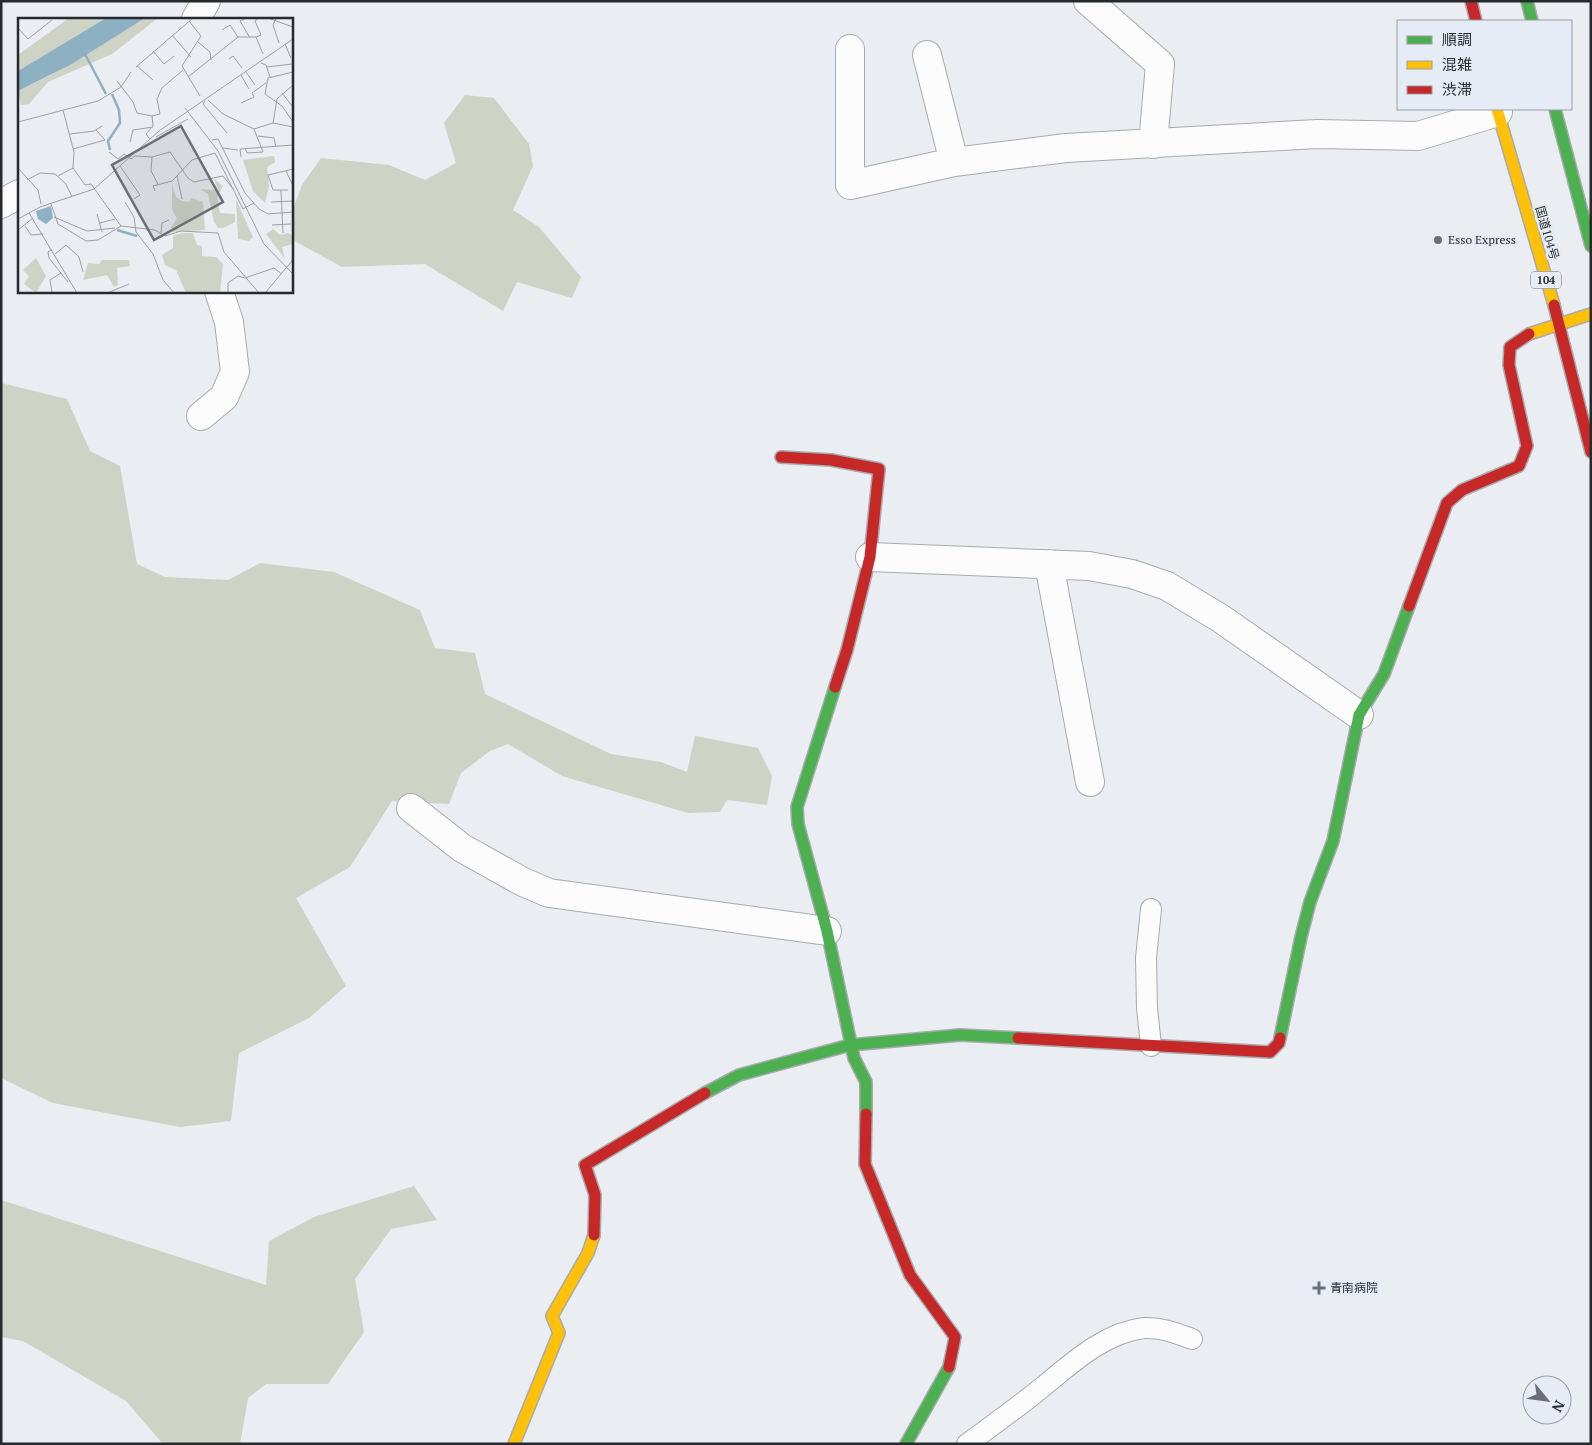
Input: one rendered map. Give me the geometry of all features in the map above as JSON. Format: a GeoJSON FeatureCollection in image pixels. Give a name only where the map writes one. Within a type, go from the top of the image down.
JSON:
{"type":"FeatureCollection","features":[{"type":"Feature","properties":{"kind":"main road"},"geometry":{"type":"LineString","coordinates":[[1471,1],[1476,20]]}},
{"type":"Feature","properties":{"kind":"main road"},"geometry":{"type":"LineString","coordinates":[[1527,1],[1532,20]]}},
{"type":"Feature","properties":{"kind":"main road"},"geometry":{"type":"LineString","coordinates":[[1555,110],[1591,246]]}},
{"type":"Feature","properties":{"kind":"main road","name":"国道104号"},"geometry":{"type":"LineString","coordinates":[[1497,111],[1559,323],[1591,452]]}},
{"type":"Feature","properties":{"kind":"main road"},"geometry":{"type":"LineString","coordinates":[[514,1444],[559,1333],[552,1316],[588,1253],[594,1232],[595,1195],[585,1165],[695,1098],[739,1075],[850,1045],[960,1035],[1270,1052],[1279,1043],[1310,902],[1333,841],[1359,715],[1384,674],[1447,503],[1462,490],[1519,466],[1527,446],[1509,365],[1510,347],[1530,333],[1591,314]]}},
{"type":"Feature","properties":{"kind":"main road"},"geometry":{"type":"LineString","coordinates":[[781,458],[831,460],[879,469],[870,557],[847,650],[797,807],[798,824],[827,931],[850,1045],[866,1082],[865,1164],[910,1275],[954,1337],[949,1368],[906,1444]]}},
{"type":"Feature","properties":{"kind":"street"},"geometry":{"type":"LineString","coordinates":[[197,18],[206,1]]}},
{"type":"Feature","properties":{"kind":"street"},"geometry":{"type":"LineString","coordinates":[[1088,1],[1160,64],[1153,144]]}},
{"type":"Feature","properties":{"kind":"street"},"geometry":{"type":"LineString","coordinates":[[850,49],[850,185],[954,162],[1066,148],[1317,134],[1418,136],[1497,111]]}},
{"type":"Feature","properties":{"kind":"street"},"geometry":{"type":"LineString","coordinates":[[927,55],[954,162]]}},
{"type":"Feature","properties":{"kind":"street"},"geometry":{"type":"LineString","coordinates":[[1,204],[18,195]]}},
{"type":"Feature","properties":{"kind":"street"},"geometry":{"type":"LineString","coordinates":[[201,416],[224,397],[235,372],[229,322],[219,292]]}},
{"type":"Feature","properties":{"kind":"street"},"geometry":{"type":"LineString","coordinates":[[870,557],[1089,566],[1132,574],[1167,586],[1220,618],[1359,715]]}},
{"type":"Feature","properties":{"kind":"street"},"geometry":{"type":"LineString","coordinates":[[1049,564],[1090,782]]}},
{"type":"Feature","properties":{"kind":"street"},"geometry":{"type":"LineString","coordinates":[[411,808],[462,848],[523,882],[549,893],[827,931]]}},
{"type":"Feature","properties":{"kind":"lane"},"geometry":{"type":"LineString","coordinates":[[1151,909],[1146,958],[1147,1008],[1151,1046]]}},
{"type":"Feature","properties":{"kind":"lane"},"geometry":{"type":"LineString","coordinates":[[967,1444],[1093,1348],[1114,1336],[1144,1328],[1164,1328],[1192,1339]]}},
{"type":"Feature","properties":{"kind":"shaded area"},"geometry":{"type":"Polygon","coordinates":[[[465,95],[494,98],[529,144],[533,166],[513,210],[539,227],[581,277],[572,298],[517,282],[503,311],[425,264],[342,267],[292,240],[292,211],[302,185],[321,158],[389,165],[425,180],[456,163],[444,123],[465,95]]]}},
{"type":"Feature","properties":{"kind":"shaded area"},"geometry":{"type":"Polygon","coordinates":[[[1,383],[67,399],[90,451],[120,466],[137,564],[165,577],[228,580],[260,563],[334,572],[420,610],[435,648],[475,653],[485,694],[611,754],[661,762],[687,772],[695,736],[758,748],[772,776],[767,805],[727,800],[720,812],[688,813],[562,776],[508,744],[490,751],[461,773],[449,804],[392,801],[350,867],[296,898],[346,986],[309,1018],[239,1053],[231,1121],[180,1127],[53,1103],[1,1078],[1,383]]]}},
{"type":"Feature","properties":{"kind":"shaded area"},"geometry":{"type":"Polygon","coordinates":[[[414,1186],[437,1220],[391,1229],[355,1279],[364,1332],[328,1384],[266,1384],[248,1398],[240,1444],[163,1444],[126,1401],[23,1341],[1,1337],[1,1200],[266,1285],[269,1241],[314,1217],[414,1186]]]}},
{"type":"Feature","properties":{"kind":"traffic: fast"},"geometry":{"type":"LineString","coordinates":[[1527,1],[1532,20]]}},
{"type":"Feature","properties":{"kind":"traffic: fast"},"geometry":{"type":"LineString","coordinates":[[1555,110],[1591,246]]}},
{"type":"Feature","properties":{"kind":"traffic: fast"},"geometry":{"type":"LineString","coordinates":[[1280,1038],[1310,902],[1333,841],[1359,715],[1384,674],[1409,606]]}},
{"type":"Feature","properties":{"kind":"traffic: fast"},"geometry":{"type":"LineString","coordinates":[[835,687],[797,807],[798,824],[827,931],[854,1058],[866,1082],[866,1114]]}},
{"type":"Feature","properties":{"kind":"traffic: fast"},"geometry":{"type":"LineString","coordinates":[[705,1093],[739,1075],[850,1045],[960,1035],[1018,1038]]}},
{"type":"Feature","properties":{"kind":"traffic: fast"},"geometry":{"type":"LineString","coordinates":[[906,1444],[949,1367]]}},
{"type":"Feature","properties":{"kind":"traffic: slow"},"geometry":{"type":"LineString","coordinates":[[1497,110],[1554,305]]}},
{"type":"Feature","properties":{"kind":"traffic: slow"},"geometry":{"type":"LineString","coordinates":[[1529,334],[1591,314]]}},
{"type":"Feature","properties":{"kind":"traffic: slow"},"geometry":{"type":"LineString","coordinates":[[514,1444],[559,1333],[552,1316],[588,1253],[594,1235]]}},
{"type":"Feature","properties":{"kind":"traffic: jam"},"geometry":{"type":"LineString","coordinates":[[1471,1],[1476,20]]}},
{"type":"Feature","properties":{"kind":"traffic: jam"},"geometry":{"type":"LineString","coordinates":[[1554,305],[1591,452]]}},
{"type":"Feature","properties":{"kind":"traffic: jam"},"geometry":{"type":"LineString","coordinates":[[1409,606],[1447,503],[1462,490],[1519,466],[1527,446],[1509,365],[1510,347],[1529,334]]}},
{"type":"Feature","properties":{"kind":"traffic: jam"},"geometry":{"type":"LineString","coordinates":[[781,457],[831,460],[879,469],[870,557],[847,650],[835,687]]}},
{"type":"Feature","properties":{"kind":"traffic: jam"},"geometry":{"type":"LineString","coordinates":[[1018,1038],[1270,1052],[1279,1043],[1280,1038]]}},
{"type":"Feature","properties":{"kind":"traffic: jam"},"geometry":{"type":"LineString","coordinates":[[594,1235],[595,1195],[585,1165],[705,1093]]}},
{"type":"Feature","properties":{"kind":"traffic: jam"},"geometry":{"type":"LineString","coordinates":[[866,1114],[865,1164],[910,1275],[955,1337],[949,1367]]}},
{"type":"Feature","properties":{"kind":"place","name":"Esso Express"},"geometry":{"type":"Point","coordinates":[1438,240]}},
{"type":"Feature","properties":{"kind":"place","name":"青南病院"},"geometry":{"type":"Point","coordinates":[1319,1288]}}]}
